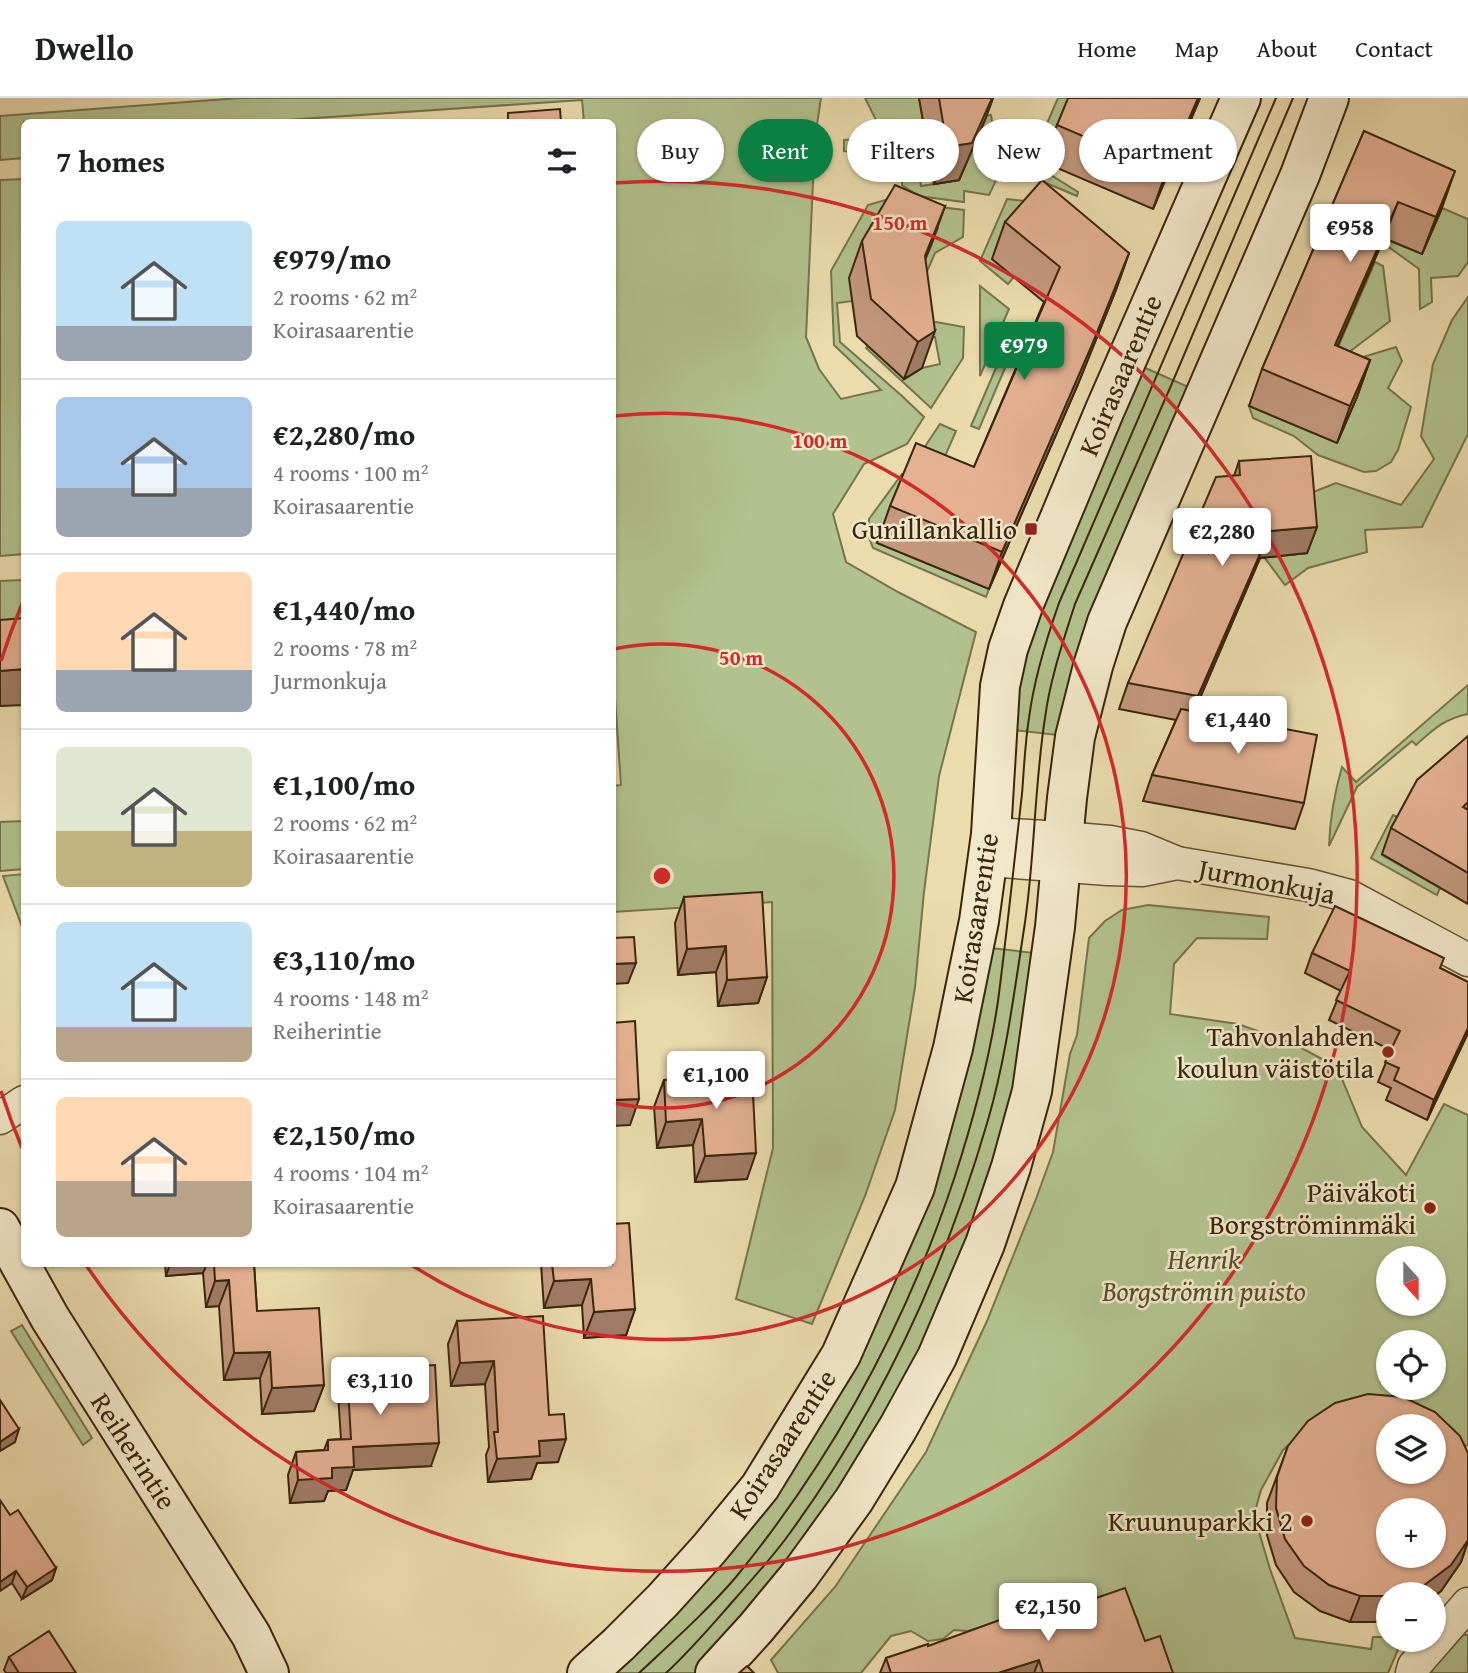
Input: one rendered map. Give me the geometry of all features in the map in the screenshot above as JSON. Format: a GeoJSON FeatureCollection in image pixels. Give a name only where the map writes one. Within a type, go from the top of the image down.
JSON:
{"type":"FeatureCollection","features":[{"type":"Feature","properties":{"kind":"street","name":"Koirasaarentie"},"geometry":{"type":"LineString","coordinates":[[587,1673],[663,1601],[760,1487],[841,1354],[915,1187],[953,1048],[979,921],[989,847],[1000,686],[1008,649],[1023,606],[1104,412],[1241,98]]}},
{"type":"Feature","properties":{"kind":"street"},"geometry":{"type":"LineString","coordinates":[[715,1673],[799,1576],[854,1500],[898,1428],[943,1344],[985,1244],[1011,1167],[1032,1091],[1055,927],[1075,737],[1093,666],[1107,622],[1300,174],[1329,98]]}},
{"type":"Feature","properties":{"kind":"street","name":"Jurmonkuja"},"geometry":{"type":"LineString","coordinates":[[989,847],[1061,852],[1142,870],[1177,863],[1308,885],[1349,896],[1468,960]]}},
{"type":"Feature","properties":{"kind":"street"},"geometry":{"type":"LineString","coordinates":[[0,1118],[21,1104]]}},
{"type":"Feature","properties":{"kind":"street","name":"Reiherintie"},"geometry":{"type":"LineString","coordinates":[[0,1228],[21,1266]]}},
{"type":"Feature","properties":{"kind":"street","name":"Reiherintie"},"geometry":{"type":"LineString","coordinates":[[22,1267],[50,1318],[251,1635],[269,1673]]}},
{"type":"Feature","properties":{"kind":"street"},"geometry":{"type":"LineString","coordinates":[[1412,1673],[1414,1666],[1468,1604]]}},
{"type":"Feature","properties":{"kind":"green space"},"geometry":{"type":"Polygon","coordinates":[[[240,98],[821,98],[818,119],[738,119],[738,182],[813,182],[806,337],[819,369],[841,399],[881,390],[834,345],[831,271],[868,205],[902,195],[915,204],[964,210],[963,237],[935,253],[920,288],[915,285],[938,228],[913,217],[852,301],[837,303],[840,342],[924,417],[907,444],[864,464],[833,514],[846,562],[976,632],[939,776],[915,987],[895,1110],[865,1196],[812,1324],[736,1299],[773,1148],[772,902],[616,912],[616,786],[621,785],[616,713],[616,119],[584,119],[582,100],[301,119],[21,119],[21,158],[0,160],[0,116],[240,98]]]}},
{"type":"Feature","properties":{"kind":"green space"},"geometry":{"type":"Polygon","coordinates":[[[865,98],[919,98],[923,119],[876,119],[865,98]]]}},
{"type":"Feature","properties":{"kind":"green space"},"geometry":{"type":"Polygon","coordinates":[[[1058,98],[1090,98],[1065,132],[1065,119],[1049,119],[1058,98]]]}},
{"type":"Feature","properties":{"kind":"green space"},"geometry":{"type":"Polygon","coordinates":[[[844,140],[847,140],[847,151],[844,151],[844,140]]]}},
{"type":"Feature","properties":{"kind":"green space"},"geometry":{"type":"Polygon","coordinates":[[[973,144],[973,182],[995,182],[989,195],[964,191],[964,202],[918,196],[902,185],[902,182],[920,182],[921,186],[959,182],[973,144]]]}},
{"type":"Feature","properties":{"kind":"green space"},"geometry":{"type":"Polygon","coordinates":[[[21,179],[21,554],[0,556],[0,180],[21,179]]]}},
{"type":"Feature","properties":{"kind":"green space"},"geometry":{"type":"Polygon","coordinates":[[[1044,182],[1062,182],[1078,192],[1077,196],[1044,182]]]}},
{"type":"Feature","properties":{"kind":"green space"},"geometry":{"type":"Polygon","coordinates":[[[1007,199],[1034,202],[992,259],[1014,277],[1008,284],[980,261],[1007,199]]]}},
{"type":"Feature","properties":{"kind":"green space"},"geometry":{"type":"Polygon","coordinates":[[[1442,208],[1468,219],[1468,262],[1458,276],[1431,278],[1432,302],[1420,309],[1419,269],[1383,243],[1385,239],[1422,254],[1442,208]]]}},
{"type":"Feature","properties":{"kind":"green space"},"geometry":{"type":"Polygon","coordinates":[[[1375,262],[1383,266],[1390,321],[1340,359],[1333,358],[1375,262]]]}},
{"type":"Feature","properties":{"kind":"green space"},"geometry":{"type":"Polygon","coordinates":[[[980,286],[1009,309],[980,376],[980,286]]]}},
{"type":"Feature","properties":{"kind":"green space"},"geometry":{"type":"Polygon","coordinates":[[[1468,297],[1468,434],[1422,527],[1365,530],[1367,552],[1308,568],[1285,585],[1264,557],[1307,553],[1303,496],[1336,483],[1401,505],[1434,459],[1421,436],[1433,364],[1452,320],[1468,297]]]}},
{"type":"Feature","properties":{"kind":"green space"},"geometry":{"type":"Polygon","coordinates":[[[936,322],[964,327],[963,358],[931,408],[866,348],[868,346],[905,379],[922,368],[940,364],[935,337],[918,340],[916,325],[936,322]]]}},
{"type":"Feature","properties":{"kind":"green space"},"geometry":{"type":"Polygon","coordinates":[[[1011,333],[1019,335],[979,429],[971,426],[1011,333]]]}},
{"type":"Feature","properties":{"kind":"green space"},"geometry":{"type":"Polygon","coordinates":[[[1396,347],[1402,361],[1388,388],[1411,407],[1398,450],[1391,462],[1376,471],[1364,472],[1318,455],[1294,436],[1253,418],[1249,406],[1337,443],[1363,357],[1396,347]]]}},
{"type":"Feature","properties":{"kind":"green space"},"geometry":{"type":"Polygon","coordinates":[[[1134,363],[1193,389],[1066,736],[1005,729],[1009,691],[1134,363]]]}},
{"type":"Feature","properties":{"kind":"green space"},"geometry":{"type":"Polygon","coordinates":[[[940,424],[956,431],[939,470],[916,460],[940,424]]]}},
{"type":"Feature","properties":{"kind":"green space"},"geometry":{"type":"Polygon","coordinates":[[[902,474],[945,492],[877,543],[989,589],[986,597],[873,548],[868,535],[869,519],[902,474]]]}},
{"type":"Feature","properties":{"kind":"green space"},"geometry":{"type":"Polygon","coordinates":[[[21,580],[21,625],[0,627],[0,581],[21,580]]]}},
{"type":"Feature","properties":{"kind":"green space"},"geometry":{"type":"Polygon","coordinates":[[[1468,685],[1468,714],[1434,729],[1416,745],[1412,741],[1357,787],[1329,846],[1333,806],[1342,767],[1356,782],[1468,685]]]}},
{"type":"Feature","properties":{"kind":"green space"},"geometry":{"type":"Polygon","coordinates":[[[1393,815],[1401,819],[1382,855],[1440,888],[1437,895],[1371,858],[1393,815]]]}},
{"type":"Feature","properties":{"kind":"green space"},"geometry":{"type":"Polygon","coordinates":[[[21,821],[21,869],[0,871],[0,822],[21,821]]]}},
{"type":"Feature","properties":{"kind":"green space"},"geometry":{"type":"Polygon","coordinates":[[[21,874],[21,924],[3,876],[21,874]]]}},
{"type":"Feature","properties":{"kind":"green space","name":"Henrik Borgströmin puisto"},"geometry":{"type":"Polygon","coordinates":[[[1148,905],[1269,917],[1267,939],[1197,938],[1174,964],[1170,1014],[1238,1024],[1294,1044],[1337,1067],[1362,1127],[1406,1175],[1444,1104],[1468,1115],[1468,1445],[1451,1450],[1446,1443],[1446,1414],[1376,1414],[1376,1426],[1311,1426],[1283,1450],[1261,1490],[1254,1515],[1295,1638],[1371,1649],[1373,1637],[1376,1637],[1376,1652],[1397,1652],[1388,1673],[1166,1673],[1129,1644],[1138,1620],[1122,1592],[1073,1608],[1063,1601],[1050,1598],[1014,1614],[1006,1622],[968,1631],[954,1630],[943,1639],[928,1641],[911,1631],[891,1636],[861,1673],[778,1673],[771,1660],[835,1587],[926,1452],[987,1321],[1053,1152],[1070,1054],[1077,1035],[1089,938],[1105,921],[1122,910],[1148,905]]]}},
{"type":"Feature","properties":{"kind":"green space"},"geometry":{"type":"Polygon","coordinates":[[[981,947],[1044,954],[1010,1135],[889,1427],[703,1673],[604,1673],[834,1385],[981,947]]]}},
{"type":"Feature","properties":{"kind":"green space"},"geometry":{"type":"Polygon","coordinates":[[[22,1325],[92,1438],[83,1445],[11,1331],[22,1325]]]}},
{"type":"Feature","properties":{"kind":"green space"},"geometry":{"type":"Polygon","coordinates":[[[1456,1635],[1468,1635],[1468,1673],[1431,1673],[1438,1657],[1446,1652],[1446,1647],[1456,1635]]]}},
{"type":"Feature","properties":{"kind":"building"},"geometry":{"type":"Polygon","coordinates":[[[939,98],[992,98],[983,119],[973,119],[972,143],[959,145],[959,119],[942,119],[939,98]]]}},
{"type":"Feature","properties":{"kind":"building"},"geometry":{"type":"Polygon","coordinates":[[[1068,98],[1198,98],[1189,119],[1079,119],[1079,134],[1065,128],[1065,119],[1059,119],[1068,98]]]}},
{"type":"Feature","properties":{"kind":"building"},"geometry":{"type":"Polygon","coordinates":[[[560,109],[561,119],[508,119],[508,113],[560,109]]]}},
{"type":"Feature","properties":{"kind":"building"},"geometry":{"type":"Polygon","coordinates":[[[1364,131],[1455,171],[1436,217],[1398,202],[1335,345],[1370,360],[1350,406],[1262,369],[1364,131]]]}},
{"type":"Feature","properties":{"kind":"building"},"geometry":{"type":"Polygon","coordinates":[[[1040,182],[1044,182],[1129,253],[1002,552],[890,506],[916,443],[974,467],[1060,267],[1005,222],[1040,182]]]}},
{"type":"Feature","properties":{"kind":"building"},"geometry":{"type":"Polygon","coordinates":[[[895,185],[945,206],[925,256],[935,331],[918,342],[871,299],[862,241],[895,185]]]}},
{"type":"Feature","properties":{"kind":"building"},"geometry":{"type":"Polygon","coordinates":[[[1311,456],[1317,527],[1270,531],[1198,696],[1128,683],[1216,477],[1240,475],[1239,461],[1311,456]]]}},
{"type":"Feature","properties":{"kind":"building"},"geometry":{"type":"Polygon","coordinates":[[[21,618],[21,669],[0,671],[0,620],[21,618]]]}},
{"type":"Feature","properties":{"kind":"building"},"geometry":{"type":"Polygon","coordinates":[[[1181,709],[1317,735],[1304,803],[1152,775],[1181,709]]]}},
{"type":"Feature","properties":{"kind":"building"},"geometry":{"type":"Polygon","coordinates":[[[1468,736],[1468,802],[1463,807],[1468,810],[1468,873],[1391,828],[1417,780],[1468,736]]]}},
{"type":"Feature","properties":{"kind":"building"},"geometry":{"type":"Polygon","coordinates":[[[762,892],[767,977],[727,980],[726,946],[687,949],[684,897],[762,892]]]}},
{"type":"Feature","properties":{"kind":"building"},"geometry":{"type":"Polygon","coordinates":[[[1335,906],[1444,958],[1440,968],[1468,982],[1468,1028],[1434,1100],[1394,1080],[1399,1068],[1385,1062],[1400,1031],[1336,1000],[1350,971],[1312,953],[1335,906]]]}},
{"type":"Feature","properties":{"kind":"building"},"geometry":{"type":"Polygon","coordinates":[[[634,937],[636,963],[616,964],[616,938],[634,937]]]}},
{"type":"Feature","properties":{"kind":"building"},"geometry":{"type":"Polygon","coordinates":[[[635,1021],[639,1099],[616,1100],[616,1023],[635,1021]]]}},
{"type":"Feature","properties":{"kind":"building"},"geometry":{"type":"Polygon","coordinates":[[[752,1075],[756,1153],[705,1156],[702,1119],[666,1122],[664,1080],[752,1075]]]}},
{"type":"Feature","properties":{"kind":"building"},"geometry":{"type":"Polygon","coordinates":[[[629,1223],[635,1309],[594,1312],[591,1279],[554,1281],[552,1267],[616,1267],[616,1224],[629,1223]]]}},
{"type":"Feature","properties":{"kind":"building"},"geometry":{"type":"Polygon","coordinates":[[[214,1267],[254,1267],[257,1311],[319,1308],[324,1385],[272,1388],[270,1352],[234,1353],[229,1280],[215,1281],[214,1267]]]}},
{"type":"Feature","properties":{"kind":"building"},"geometry":{"type":"Polygon","coordinates":[[[543,1316],[549,1415],[564,1414],[566,1439],[539,1441],[540,1456],[497,1459],[494,1432],[498,1432],[494,1361],[460,1363],[457,1321],[543,1316]]]}},
{"type":"Feature","properties":{"kind":"building"},"geometry":{"type":"Polygon","coordinates":[[[435,1365],[439,1443],[353,1447],[354,1467],[332,1468],[332,1478],[298,1480],[296,1452],[328,1450],[328,1440],[351,1439],[347,1370],[435,1365]]]}},
{"type":"Feature","properties":{"kind":"building","name":"Kruunuparkki 2"},"geometry":{"type":"Polygon","coordinates":[[[1368,1394],[1376,1395],[1376,1400],[1409,1400],[1435,1412],[1437,1414],[1376,1414],[1376,1484],[1446,1484],[1446,1423],[1460,1436],[1468,1453],[1468,1540],[1451,1565],[1428,1582],[1376,1582],[1376,1596],[1360,1596],[1329,1585],[1304,1566],[1285,1539],[1276,1508],[1277,1477],[1288,1446],[1308,1421],[1335,1403],[1368,1394]]]}},
{"type":"Feature","properties":{"kind":"building"},"geometry":{"type":"Polygon","coordinates":[[[0,1400],[19,1429],[0,1442],[0,1400]]]}},
{"type":"Feature","properties":{"kind":"building"},"geometry":{"type":"Polygon","coordinates":[[[0,1500],[10,1515],[18,1510],[56,1568],[27,1587],[16,1571],[0,1582],[0,1500]]]}},
{"type":"Feature","properties":{"kind":"building"},"geometry":{"type":"Polygon","coordinates":[[[1125,1588],[1145,1641],[1160,1636],[1173,1673],[1043,1673],[1039,1660],[998,1673],[891,1673],[886,1658],[928,1646],[1066,1596],[1070,1607],[1125,1588]]]}},
{"type":"Feature","properties":{"kind":"building"},"geometry":{"type":"Polygon","coordinates":[[[49,1631],[76,1673],[19,1673],[9,1657],[49,1631]]]}},
{"type":"Feature","properties":{"kind":"building"},"geometry":{"type":"Polygon","coordinates":[[[747,1666],[754,1673],[739,1673],[747,1666]]]}},
{"type":"Feature","properties":{"kind":"tram line"},"geometry":{"type":"LineString","coordinates":[[639,1673],[736,1577],[804,1485],[835,1437],[890,1337],[935,1233],[974,1113],[994,1024],[1028,727],[1045,645],[1059,603],[1276,98]]}},
{"type":"Feature","properties":{"kind":"tram line"},"geometry":{"type":"LineString","coordinates":[[666,1673],[768,1561],[820,1489],[880,1389],[930,1284],[971,1175],[1005,1049],[1028,903],[1045,718],[1062,646],[1075,604],[1293,98]]}},
{"type":"Feature","properties":{"kind":"place","name":"Gunillankallio"},"geometry":{"type":"Point","coordinates":[1031,529]}},
{"type":"Feature","properties":{"kind":"place","name":"Tahvonlahden koulun väistötila"},"geometry":{"type":"Point","coordinates":[1388,1052]}},
{"type":"Feature","properties":{"kind":"place","name":"Päiväkoti Borgströminmäki"},"geometry":{"type":"Point","coordinates":[1430,1208]}},
{"type":"Feature","properties":{"kind":"place","name":"Kruunuparkki 2"},"geometry":{"type":"Point","coordinates":[1307,1521]}}]}
